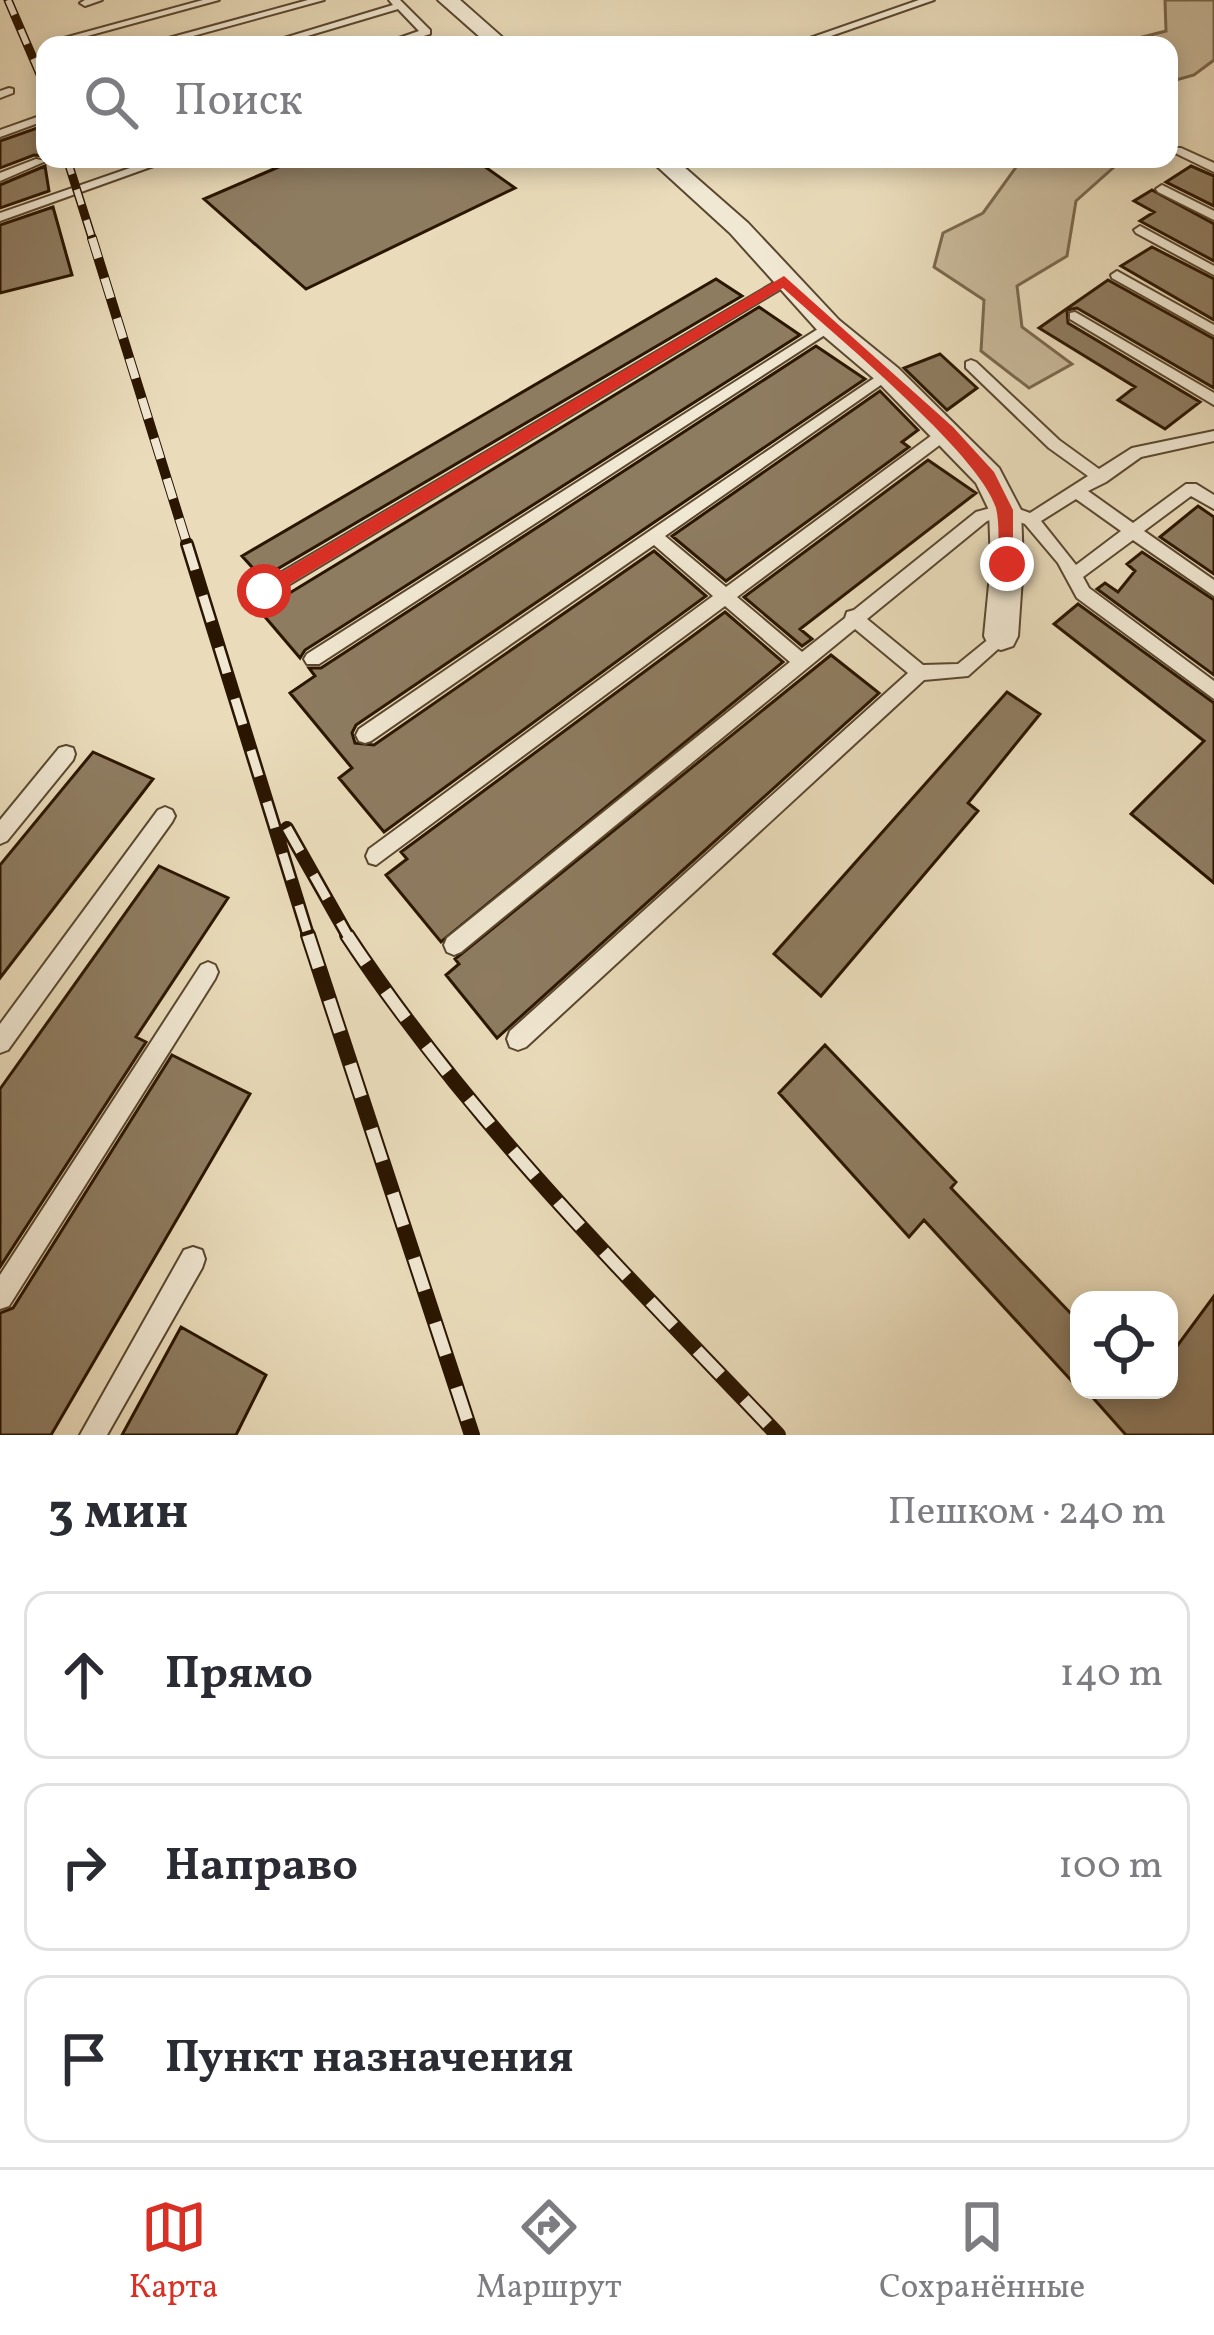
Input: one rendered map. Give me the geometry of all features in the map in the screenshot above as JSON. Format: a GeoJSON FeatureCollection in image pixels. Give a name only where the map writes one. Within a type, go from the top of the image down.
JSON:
{"type":"FeatureCollection","features":[{"type":"Feature","properties":{"kind":"street"},"geometry":{"type":"LineString","coordinates":[[448,0],[482,36]]}},
{"type":"Feature","properties":{"kind":"street"},"geometry":{"type":"LineString","coordinates":[[671,168],[739,228],[829,326],[948,431],[1018,515],[1007,564],[1001,636]]}},
{"type":"Feature","properties":{"kind":"lane"},"geometry":{"type":"LineString","coordinates":[[77,36],[214,0]]}},
{"type":"Feature","properties":{"kind":"lane"},"geometry":{"type":"LineString","coordinates":[[182,36],[319,0]]}},
{"type":"Feature","properties":{"kind":"lane"},"geometry":{"type":"LineString","coordinates":[[822,36],[929,0]]}},
{"type":"Feature","properties":{"kind":"lane"},"geometry":{"type":"LineString","coordinates":[[294,36],[396,3],[426,32],[413,36]]}},
{"type":"Feature","properties":{"kind":"lane"},"geometry":{"type":"LineString","coordinates":[[0,134],[36,120]]}},
{"type":"Feature","properties":{"kind":"lane"},"geometry":{"type":"LineString","coordinates":[[1178,150],[1214,168]]}},
{"type":"Feature","properties":{"kind":"lane"},"geometry":{"type":"LineString","coordinates":[[0,177],[36,162]]}},
{"type":"Feature","properties":{"kind":"lane"},"geometry":{"type":"LineString","coordinates":[[0,217],[141,168]]}},
{"type":"Feature","properties":{"kind":"lane"},"geometry":{"type":"LineString","coordinates":[[1162,189],[1214,216]]}},
{"type":"Feature","properties":{"kind":"lane"},"geometry":{"type":"LineString","coordinates":[[1140,230],[1214,271]]}},
{"type":"Feature","properties":{"kind":"lane"},"geometry":{"type":"LineString","coordinates":[[1117,275],[1214,331]]}},
{"type":"Feature","properties":{"kind":"lane"},"geometry":{"type":"LineString","coordinates":[[264,591],[784,281]]}},
{"type":"Feature","properties":{"kind":"lane"},"geometry":{"type":"LineString","coordinates":[[1076,316],[1214,400]]}},
{"type":"Feature","properties":{"kind":"lane"},"geometry":{"type":"LineString","coordinates":[[313,659],[829,326]]}},
{"type":"Feature","properties":{"kind":"lane"},"geometry":{"type":"LineString","coordinates":[[970,365],[1054,444],[1101,478]]}},
{"type":"Feature","properties":{"kind":"lane"},"geometry":{"type":"LineString","coordinates":[[365,735],[888,375]]}},
{"type":"Feature","properties":{"kind":"lane"},"geometry":{"type":"LineString","coordinates":[[376,856],[948,431]]}},
{"type":"Feature","properties":{"kind":"lane"},"geometry":{"type":"LineString","coordinates":[[454,945],[982,516],[1018,515],[1079,493],[1137,452],[1214,436]]}},
{"type":"Feature","properties":{"kind":"lane"},"geometry":{"type":"LineString","coordinates":[[1073,575],[1191,488],[1214,502]]}},
{"type":"Feature","properties":{"kind":"lane"},"geometry":{"type":"LineString","coordinates":[[1079,493],[1214,589]]}},
{"type":"Feature","properties":{"kind":"lane"},"geometry":{"type":"LineString","coordinates":[[1018,515],[1073,575],[1083,593],[1214,691]]}},
{"type":"Feature","properties":{"kind":"lane"},"geometry":{"type":"LineString","coordinates":[[653,535],[801,662]]}},
{"type":"Feature","properties":{"kind":"lane"},"geometry":{"type":"LineString","coordinates":[[854,617],[920,674]]}},
{"type":"Feature","properties":{"kind":"lane"},"geometry":{"type":"LineString","coordinates":[[518,1039],[920,674],[962,671],[1001,636]]}},
{"type":"Feature","properties":{"kind":"lane"},"geometry":{"type":"LineString","coordinates":[[0,835],[66,754]]}},
{"type":"Feature","properties":{"kind":"lane"},"geometry":{"type":"LineString","coordinates":[[0,1042],[165,816]]}},
{"type":"Feature","properties":{"kind":"lane"},"geometry":{"type":"LineString","coordinates":[[0,1297],[208,972]]}},
{"type":"Feature","properties":{"kind":"lane"},"geometry":{"type":"LineString","coordinates":[[93,1435],[194,1259]]}},
{"type":"Feature","properties":{"kind":"shaded area"},"geometry":{"type":"Polygon","coordinates":[[[1165,0],[1214,0],[1214,60],[1194,75],[1178,79],[1178,36],[1146,36],[1166,31],[1165,0]]]}},
{"type":"Feature","properties":{"kind":"shaded area"},"geometry":{"type":"Polygon","coordinates":[[[1016,168],[1113,168],[1076,201],[1067,256],[1017,286],[1022,327],[1072,364],[1029,388],[981,351],[984,300],[934,267],[943,233],[983,213],[1016,168]]]}},
{"type":"Feature","properties":{"kind":"building"},"geometry":{"type":"Polygon","coordinates":[[[36,128],[36,155],[0,168],[0,141],[36,128]]]}},
{"type":"Feature","properties":{"kind":"building"},"geometry":{"type":"Polygon","coordinates":[[[1191,166],[1214,176],[1214,206],[1166,182],[1191,166]]]}},
{"type":"Feature","properties":{"kind":"building"},"geometry":{"type":"Polygon","coordinates":[[[45,168],[49,191],[0,208],[0,185],[45,168]]]}},
{"type":"Feature","properties":{"kind":"building"},"geometry":{"type":"Polygon","coordinates":[[[276,168],[487,168],[515,188],[306,289],[204,199],[276,168]]]}},
{"type":"Feature","properties":{"kind":"building"},"geometry":{"type":"Polygon","coordinates":[[[1152,190],[1214,224],[1214,261],[1140,221],[1154,212],[1134,201],[1152,190]]]}},
{"type":"Feature","properties":{"kind":"building"},"geometry":{"type":"Polygon","coordinates":[[[53,207],[72,275],[0,293],[0,225],[53,207]]]}},
{"type":"Feature","properties":{"kind":"building"},"geometry":{"type":"Polygon","coordinates":[[[1152,247],[1214,279],[1214,320],[1121,266],[1152,247]]]}},
{"type":"Feature","properties":{"kind":"building"},"geometry":{"type":"Polygon","coordinates":[[[716,279],[742,296],[262,578],[242,556],[716,279]]]}},
{"type":"Feature","properties":{"kind":"building"},"geometry":{"type":"Polygon","coordinates":[[[1108,280],[1214,339],[1214,388],[1077,308],[1067,310],[1068,323],[1200,402],[1165,429],[1118,400],[1135,387],[1039,328],[1108,280]]]}},
{"type":"Feature","properties":{"kind":"building"},"geometry":{"type":"Polygon","coordinates":[[[759,307],[800,335],[305,650],[300,658],[260,611],[759,307]]]}},
{"type":"Feature","properties":{"kind":"building"},"geometry":{"type":"Polygon","coordinates":[[[816,346],[865,379],[356,725],[355,743],[374,745],[654,551],[706,596],[384,832],[339,778],[352,768],[290,693],[315,676],[309,668],[321,668],[816,346]]]}},
{"type":"Feature","properties":{"kind":"building"},"geometry":{"type":"Polygon","coordinates":[[[940,354],[977,388],[947,410],[904,368],[940,354]]]}},
{"type":"Feature","properties":{"kind":"building"},"geometry":{"type":"Polygon","coordinates":[[[880,391],[918,430],[902,442],[909,447],[726,581],[672,536],[880,391]]]}},
{"type":"Feature","properties":{"kind":"building"},"geometry":{"type":"Polygon","coordinates":[[[928,460],[976,493],[800,629],[812,639],[802,646],[744,597],[928,460]]]}},
{"type":"Feature","properties":{"kind":"building"},"geometry":{"type":"Polygon","coordinates":[[[1198,506],[1214,517],[1214,574],[1160,537],[1198,506]]]}},
{"type":"Feature","properties":{"kind":"building"},"geometry":{"type":"Polygon","coordinates":[[[1142,552],[1214,600],[1214,675],[1097,589],[1105,583],[1118,592],[1135,571],[1127,564],[1142,552]]]}},
{"type":"Feature","properties":{"kind":"building"},"geometry":{"type":"Polygon","coordinates":[[[1078,604],[1214,703],[1214,883],[1131,814],[1204,741],[1054,624],[1078,604]]]}},
{"type":"Feature","properties":{"kind":"building"},"geometry":{"type":"Polygon","coordinates":[[[725,612],[783,662],[441,942],[386,875],[407,859],[401,852],[725,612]]]}},
{"type":"Feature","properties":{"kind":"building"},"geometry":{"type":"Polygon","coordinates":[[[831,655],[879,693],[497,1038],[446,975],[459,964],[455,959],[831,655]]]}},
{"type":"Feature","properties":{"kind":"building"},"geometry":{"type":"Polygon","coordinates":[[[1007,692],[1040,714],[968,803],[978,811],[821,996],[774,954],[1007,692]]]}},
{"type":"Feature","properties":{"kind":"building"},"geometry":{"type":"Polygon","coordinates":[[[93,752],[153,779],[0,978],[0,865],[93,752]]]}},
{"type":"Feature","properties":{"kind":"building"},"geometry":{"type":"Polygon","coordinates":[[[159,866],[228,898],[136,1037],[146,1042],[0,1267],[0,1089],[159,866]]]}},
{"type":"Feature","properties":{"kind":"building"},"geometry":{"type":"Polygon","coordinates":[[[825,1045],[956,1182],[951,1188],[1070,1313],[1070,1379],[924,1220],[909,1237],[779,1093],[825,1045]]]}},
{"type":"Feature","properties":{"kind":"building"},"geometry":{"type":"Polygon","coordinates":[[[172,1055],[250,1094],[51,1435],[0,1435],[0,1313],[13,1308],[172,1055]]]}},
{"type":"Feature","properties":{"kind":"building"},"geometry":{"type":"Polygon","coordinates":[[[1214,1296],[1214,1435],[1126,1435],[1094,1399],[1178,1399],[1178,1345],[1214,1296]]]}},
{"type":"Feature","properties":{"kind":"building"},"geometry":{"type":"Polygon","coordinates":[[[181,1327],[266,1375],[236,1435],[122,1435],[181,1327]]]}},
{"type":"Feature","properties":{"kind":"railway"},"geometry":{"type":"LineString","coordinates":[[8,0],[36,65]]}},
{"type":"Feature","properties":{"kind":"railway"},"geometry":{"type":"LineString","coordinates":[[70,168],[93,241]]}},
{"type":"Feature","properties":{"kind":"railway"},"geometry":{"type":"LineString","coordinates":[[92,238],[188,547]]}},
{"type":"Feature","properties":{"kind":"railway"},"geometry":{"type":"LineString","coordinates":[[187,544],[309,938]]}},
{"type":"Feature","properties":{"kind":"railway"},"geometry":{"type":"LineString","coordinates":[[287,828],[349,937]]}},
{"type":"Feature","properties":{"kind":"railway"},"geometry":{"type":"LineString","coordinates":[[308,935],[472,1435]]}},
{"type":"Feature","properties":{"kind":"railway"},"geometry":{"type":"LineString","coordinates":[[349,937],[444,1069],[497,1132],[778,1435]]}},
{"type":"Feature","properties":{"kind":"route"},"geometry":{"type":"LineString","coordinates":[[264,591],[784,281],[948,431],[988,476],[1005,510],[1007,564]]}}]}
